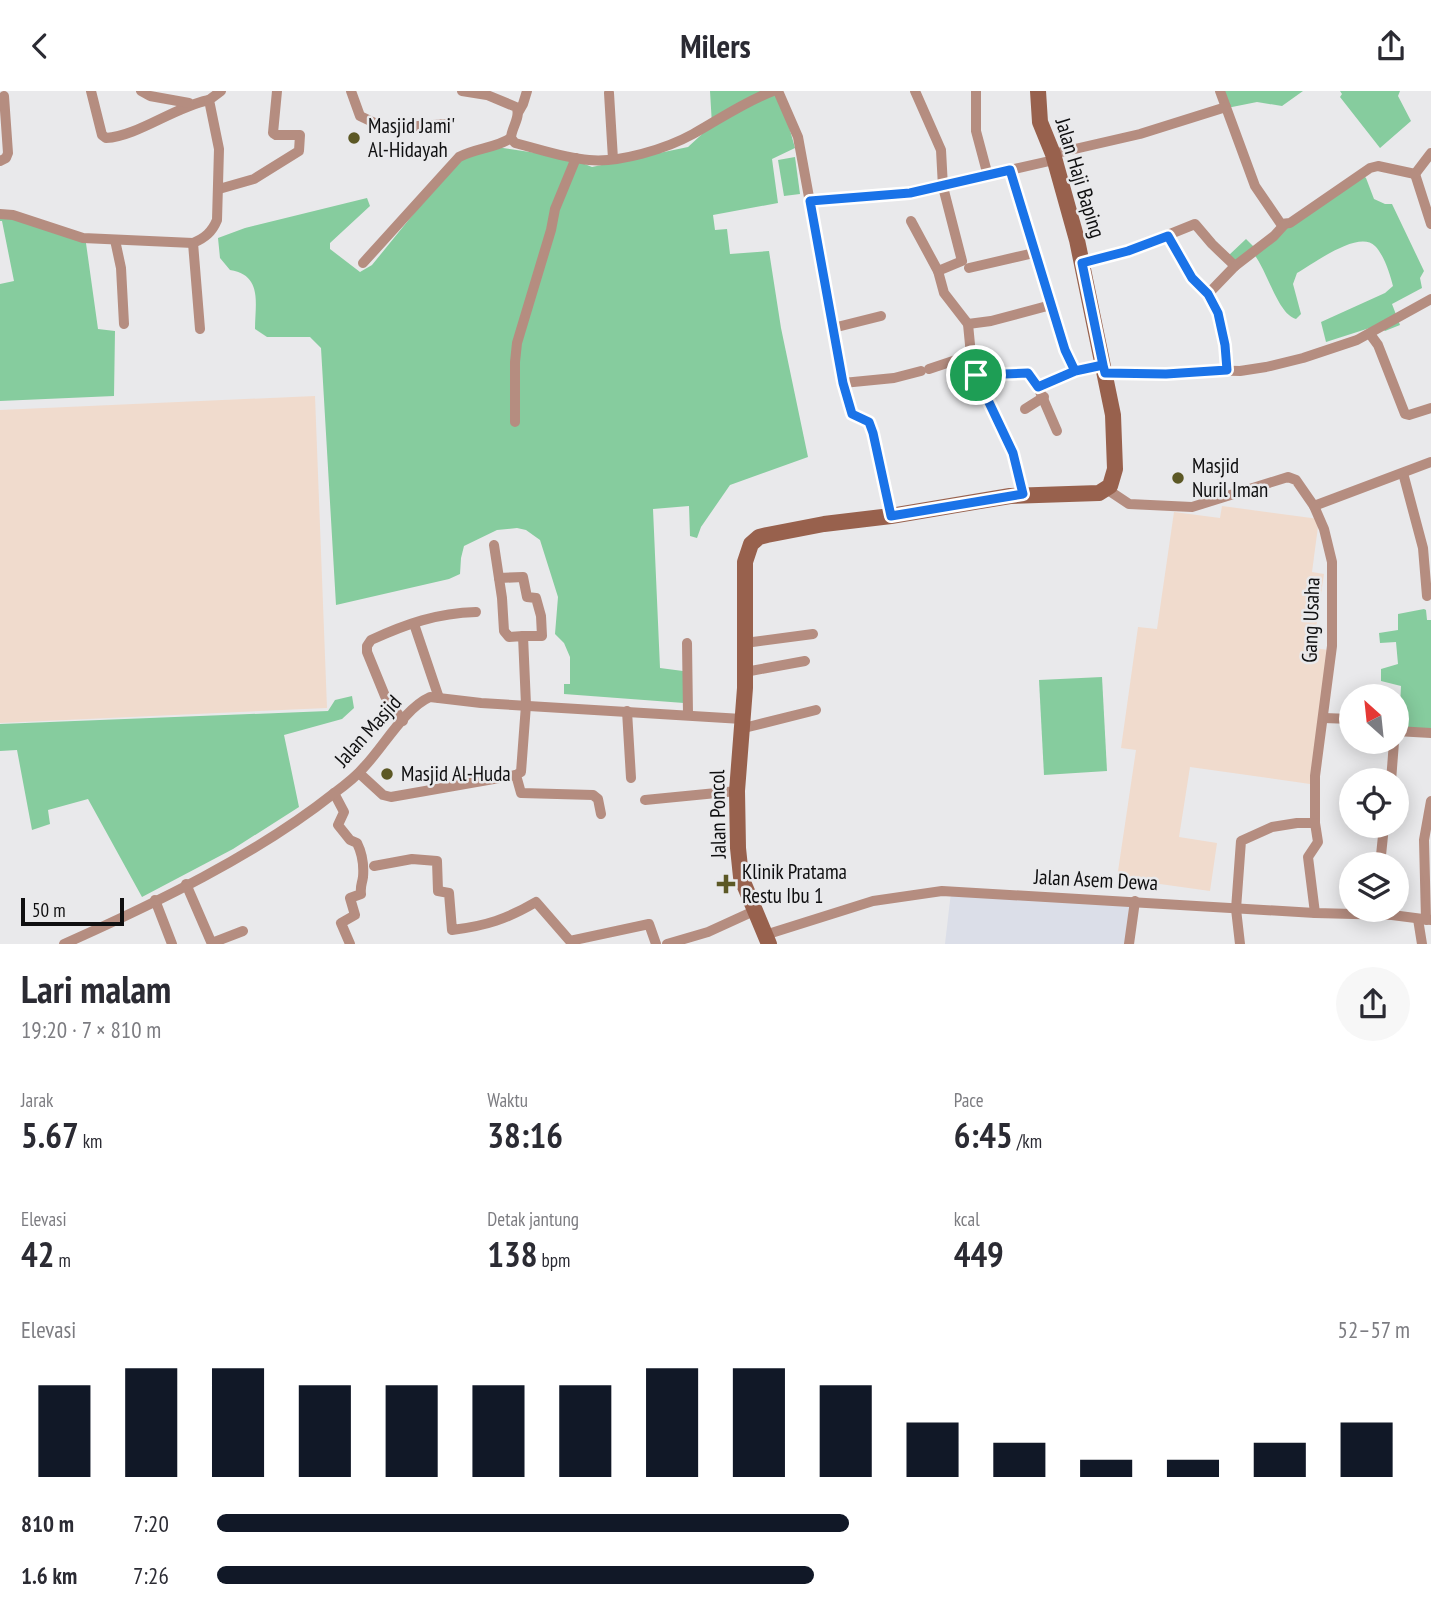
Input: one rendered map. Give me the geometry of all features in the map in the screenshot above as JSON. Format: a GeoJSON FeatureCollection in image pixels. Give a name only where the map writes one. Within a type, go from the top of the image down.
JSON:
{"type":"FeatureCollection","features":[{"type":"Feature","properties":{"kind":"street"},"geometry":{"type":"LineString","coordinates":[[91,91],[102,135],[106,138],[128,133],[221,91]]}},
{"type":"Feature","properties":{"kind":"street"},"geometry":{"type":"LineString","coordinates":[[141,91],[150,96],[190,104]]}},
{"type":"Feature","properties":{"kind":"street"},"geometry":{"type":"LineString","coordinates":[[219,189],[254,179],[299,151],[300,135],[273,133],[277,91]]}},
{"type":"Feature","properties":{"kind":"street"},"geometry":{"type":"LineString","coordinates":[[352,91],[360,116],[383,128],[447,124]]}},
{"type":"Feature","properties":{"kind":"street"},"geometry":{"type":"LineString","coordinates":[[462,91],[507,102],[519,111]]}},
{"type":"Feature","properties":{"kind":"street"},"geometry":{"type":"LineString","coordinates":[[363,263],[459,157],[474,149],[502,144],[511,138],[527,91]]}},
{"type":"Feature","properties":{"kind":"street"},"geometry":{"type":"LineString","coordinates":[[511,138],[515,143],[576,158],[613,159],[673,143],[749,100],[776,91],[798,137],[843,383],[852,414],[869,422],[873,433],[891,516]]}},
{"type":"Feature","properties":{"kind":"street"},"geometry":{"type":"LineString","coordinates":[[915,91],[941,150],[943,187],[965,265]]}},
{"type":"Feature","properties":{"kind":"street"},"geometry":{"type":"LineString","coordinates":[[976,91],[976,131],[988,176]]}},
{"type":"Feature","properties":{"kind":"street","name":"Jalan Haji Baping"},"geometry":{"type":"LineString","coordinates":[[1038,91],[1040,122],[1054,157],[1082,263],[1104,369],[1116,458],[1114,477],[1108,490]]}},
{"type":"Feature","properties":{"kind":"street"},"geometry":{"type":"LineString","coordinates":[[1220,91],[1255,186],[1277,221],[1284,225]]}},
{"type":"Feature","properties":{"kind":"street"},"geometry":{"type":"LineString","coordinates":[[609,93],[613,159]]}},
{"type":"Feature","properties":{"kind":"street"},"geometry":{"type":"LineString","coordinates":[[0,161],[6,158],[8,153],[6,95]]}},
{"type":"Feature","properties":{"kind":"street"},"geometry":{"type":"LineString","coordinates":[[0,214],[13,215],[83,238],[193,243],[212,231],[217,220],[219,149],[209,96]]}},
{"type":"Feature","properties":{"kind":"street"},"geometry":{"type":"LineString","coordinates":[[810,201],[873,197],[943,187],[1140,134],[1226,107]]}},
{"type":"Feature","properties":{"kind":"street"},"geometry":{"type":"LineString","coordinates":[[1415,174],[1431,153]]}},
{"type":"Feature","properties":{"kind":"street"},"geometry":{"type":"LineString","coordinates":[[515,422],[517,342],[530,305],[555,209],[576,158]]}},
{"type":"Feature","properties":{"kind":"street"},"geometry":{"type":"LineString","coordinates":[[1208,294],[1235,266],[1284,225],[1370,168],[1378,166],[1415,174]]}},
{"type":"Feature","properties":{"kind":"street"},"geometry":{"type":"LineString","coordinates":[[1010,170],[1065,350],[1075,371]]}},
{"type":"Feature","properties":{"kind":"street"},"geometry":{"type":"LineString","coordinates":[[1415,174],[1427,203],[1431,223]]}},
{"type":"Feature","properties":{"kind":"street"},"geometry":{"type":"LineString","coordinates":[[911,221],[938,271],[944,293],[968,324],[976,375],[1013,453],[1023,494]]}},
{"type":"Feature","properties":{"kind":"street"},"geometry":{"type":"LineString","coordinates":[[1082,263],[1128,251],[1195,224],[1235,266]]}},
{"type":"Feature","properties":{"kind":"street"},"geometry":{"type":"LineString","coordinates":[[1168,236],[1192,278],[1208,294],[1218,313],[1227,370]]}},
{"type":"Feature","properties":{"kind":"street"},"geometry":{"type":"LineString","coordinates":[[115,240],[121,268],[124,324]]}},
{"type":"Feature","properties":{"kind":"street"},"geometry":{"type":"LineString","coordinates":[[193,243],[200,329]]}},
{"type":"Feature","properties":{"kind":"street"},"geometry":{"type":"LineString","coordinates":[[938,271],[1034,253]]}},
{"type":"Feature","properties":{"kind":"street"},"geometry":{"type":"LineString","coordinates":[[1038,387],[1075,371],[1104,369],[1166,374],[1253,369],[1291,361],[1357,340],[1431,299]]}},
{"type":"Feature","properties":{"kind":"street"},"geometry":{"type":"LineString","coordinates":[[968,324],[991,321],[1051,305]]}},
{"type":"Feature","properties":{"kind":"street"},"geometry":{"type":"LineString","coordinates":[[833,328],[881,316]]}},
{"type":"Feature","properties":{"kind":"street"},"geometry":{"type":"LineString","coordinates":[[1370,334],[1378,345],[1405,414],[1431,408]]}},
{"type":"Feature","properties":{"kind":"street"},"geometry":{"type":"LineString","coordinates":[[843,383],[894,378],[971,355]]}},
{"type":"Feature","properties":{"kind":"street"},"geometry":{"type":"LineString","coordinates":[[976,375],[1028,373],[1044,397],[1057,431]]}},
{"type":"Feature","properties":{"kind":"street"},"geometry":{"type":"LineString","coordinates":[[1025,408],[1044,397]]}},
{"type":"Feature","properties":{"kind":"street"},"geometry":{"type":"LineString","coordinates":[[1314,506],[1431,462]]}},
{"type":"Feature","properties":{"kind":"street"},"geometry":{"type":"LineString","coordinates":[[1403,474],[1423,548],[1427,596]]}},
{"type":"Feature","properties":{"kind":"street","name":"Gang Usaha"},"geometry":{"type":"LineString","coordinates":[[1108,490],[1119,500],[1129,504],[1192,507],[1212,503],[1261,484],[1288,477],[1296,480],[1314,506],[1326,536],[1332,562],[1332,646],[1315,776],[1315,823],[1318,842],[1308,857],[1315,913]]}},
{"type":"Feature","properties":{"kind":"street"},"geometry":{"type":"LineString","coordinates":[[741,724],[745,672],[745,562],[755,540],[767,535],[824,524],[1023,494],[1090,494],[1108,490]]}},
{"type":"Feature","properties":{"kind":"street"},"geometry":{"type":"LineString","coordinates":[[494,545],[504,631],[509,637],[542,636],[541,616],[536,598],[527,597],[523,577],[499,578]]}},
{"type":"Feature","properties":{"kind":"street"},"geometry":{"type":"LineString","coordinates":[[403,721],[385,696],[367,646],[371,640],[431,616],[476,613]]}},
{"type":"Feature","properties":{"kind":"street"},"geometry":{"type":"LineString","coordinates":[[414,624],[439,698],[688,714],[741,724],[816,710]]}},
{"type":"Feature","properties":{"kind":"street"},"geometry":{"type":"LineString","coordinates":[[745,643],[813,634]]}},
{"type":"Feature","properties":{"kind":"street"},"geometry":{"type":"LineString","coordinates":[[359,773],[383,795],[391,797],[521,772],[526,705],[523,636]]}},
{"type":"Feature","properties":{"kind":"street"},"geometry":{"type":"LineString","coordinates":[[687,643],[688,714]]}},
{"type":"Feature","properties":{"kind":"street"},"geometry":{"type":"LineString","coordinates":[[745,672],[805,661]]}},
{"type":"Feature","properties":{"kind":"street","name":"Jalan Masjid"},"geometry":{"type":"LineString","coordinates":[[64,944],[262,844],[359,773],[423,700],[430,697],[439,698]]}},
{"type":"Feature","properties":{"kind":"street"},"geometry":{"type":"LineString","coordinates":[[627,711],[631,778]]}},
{"type":"Feature","properties":{"kind":"street"},"geometry":{"type":"LineString","coordinates":[[1324,718],[1339,719]]}},
{"type":"Feature","properties":{"kind":"street","name":"Jalan Poncol"},"geometry":{"type":"LineString","coordinates":[[741,724],[737,792],[740,867],[743,886],[767,939]]}},
{"type":"Feature","properties":{"kind":"street"},"geometry":{"type":"LineString","coordinates":[[1409,732],[1431,733]]}},
{"type":"Feature","properties":{"kind":"street"},"geometry":{"type":"LineString","coordinates":[[516,775],[522,794],[593,795],[598,799],[601,814]]}},
{"type":"Feature","properties":{"kind":"street"},"geometry":{"type":"LineString","coordinates":[[645,800],[737,792]]}},
{"type":"Feature","properties":{"kind":"street"},"geometry":{"type":"LineString","coordinates":[[334,793],[344,812],[338,825],[357,843],[363,862],[361,894],[350,898],[355,915],[341,923],[350,944]]}},
{"type":"Feature","properties":{"kind":"street"},"geometry":{"type":"LineString","coordinates":[[1422,944],[1425,919],[1424,840],[1431,801]]}},
{"type":"Feature","properties":{"kind":"street"},"geometry":{"type":"LineString","coordinates":[[1240,944],[1236,909],[1241,841],[1272,827],[1315,823]]}},
{"type":"Feature","properties":{"kind":"street"},"geometry":{"type":"LineString","coordinates":[[374,866],[412,859],[438,861],[438,891],[449,893],[452,930],[481,927],[502,920],[536,902],[570,940],[649,924],[656,944]]}},
{"type":"Feature","properties":{"kind":"street"},"geometry":{"type":"LineString","coordinates":[[186,884],[212,944],[243,931]]}},
{"type":"Feature","properties":{"kind":"street","name":"Jalan Asem Dewa"},"geometry":{"type":"LineString","coordinates":[[767,939],[873,901],[942,891],[1339,913]]}},
{"type":"Feature","properties":{"kind":"street"},"geometry":{"type":"LineString","coordinates":[[155,900],[172,944]]}},
{"type":"Feature","properties":{"kind":"street"},"geometry":{"type":"LineString","coordinates":[[1129,944],[1135,901]]}},
{"type":"Feature","properties":{"kind":"street"},"geometry":{"type":"LineString","coordinates":[[667,944],[708,932],[754,911]]}},
{"type":"Feature","properties":{"kind":"shaded area"},"geometry":{"type":"Polygon","coordinates":[[[315,396],[327,708],[0,723],[0,410],[315,396]]]}},
{"type":"Feature","properties":{"kind":"shaded area"},"geometry":{"type":"Polygon","coordinates":[[[1222,506],[1319,519],[1312,572],[1324,574],[1313,648],[1329,650],[1310,784],[1190,767],[1179,837],[1217,843],[1210,891],[1117,878],[1136,750],[1121,748],[1138,627],[1157,629],[1174,512],[1220,518],[1222,506]]]}},
{"type":"Feature","properties":{"kind":"shaded area"},"geometry":{"type":"Polygon","coordinates":[[[951,892],[1133,902],[1128,944],[945,944],[951,892]]]}},
{"type":"Feature","properties":{"kind":"green space"},"geometry":{"type":"Polygon","coordinates":[[[710,91],[779,91],[795,148],[772,159],[778,203],[713,215],[715,230],[727,229],[730,254],[769,251],[781,328],[808,457],[730,485],[701,527],[697,538],[690,536],[689,506],[653,509],[660,668],[683,671],[684,703],[564,694],[564,684],[570,684],[570,657],[564,643],[555,634],[558,597],[540,540],[526,530],[497,530],[464,546],[460,574],[449,579],[336,605],[321,348],[310,337],[267,337],[255,329],[256,301],[252,284],[241,273],[230,270],[220,258],[218,238],[245,228],[367,198],[370,206],[330,243],[330,249],[360,272],[372,265],[459,158],[489,146],[570,158],[592,167],[688,147],[712,125],[710,91]]]}},
{"type":"Feature","properties":{"kind":"green space"},"geometry":{"type":"Polygon","coordinates":[[[1223,91],[1303,91],[1282,106],[1257,102],[1227,108],[1223,91]]]}},
{"type":"Feature","properties":{"kind":"green space"},"geometry":{"type":"Polygon","coordinates":[[[1340,91],[1400,91],[1398,96],[1411,121],[1380,148],[1340,97],[1340,91]]]}},
{"type":"Feature","properties":{"kind":"green space"},"geometry":{"type":"Polygon","coordinates":[[[795,157],[800,194],[784,196],[778,160],[795,157]]]}},
{"type":"Feature","properties":{"kind":"green space"},"geometry":{"type":"Polygon","coordinates":[[[1361,173],[1366,178],[1374,199],[1392,204],[1424,271],[1420,278],[1422,288],[1392,304],[1400,325],[1385,331],[1379,325],[1326,342],[1321,322],[1385,293],[1393,286],[1384,259],[1375,246],[1368,242],[1348,245],[1297,273],[1293,284],[1301,314],[1296,319],[1283,309],[1252,252],[1235,262],[1228,256],[1246,239],[1254,247],[1361,173]]]}},
{"type":"Feature","properties":{"kind":"green space"},"geometry":{"type":"Polygon","coordinates":[[[0,211],[85,236],[98,329],[115,331],[114,396],[0,401],[0,284],[14,281],[0,211]]]}},
{"type":"Feature","properties":{"kind":"green space"},"geometry":{"type":"Polygon","coordinates":[[[1424,609],[1427,620],[1431,620],[1431,730],[1409,729],[1409,684],[1381,681],[1381,669],[1398,664],[1396,642],[1380,643],[1379,633],[1398,630],[1398,614],[1424,609]]]}},
{"type":"Feature","properties":{"kind":"green space"},"geometry":{"type":"Polygon","coordinates":[[[1102,677],[1107,771],[1044,775],[1039,680],[1102,677]]]}},
{"type":"Feature","properties":{"kind":"green space"},"geometry":{"type":"Polygon","coordinates":[[[352,696],[354,708],[342,719],[284,735],[299,807],[233,849],[142,897],[88,799],[48,810],[50,824],[32,830],[17,750],[0,751],[0,724],[328,711],[335,700],[352,696]]]}},
{"type":"Feature","properties":{"kind":"place","name":"Masjid Jami' Al-Hidayah"},"geometry":{"type":"Point","coordinates":[354,138]}},
{"type":"Feature","properties":{"kind":"place","name":"Masjid Nuril Iman"},"geometry":{"type":"Point","coordinates":[1178,478]}},
{"type":"Feature","properties":{"kind":"place","name":"Masjid Al-Huda"},"geometry":{"type":"Point","coordinates":[387,774]}},
{"type":"Feature","properties":{"kind":"place","name":"Klinik Pratama Restu Ibu 1"},"geometry":{"type":"Point","coordinates":[726,884]}},
{"type":"Feature","properties":{"kind":"route"},"geometry":{"type":"LineString","coordinates":[[976,375],[1013,453],[1023,494],[891,516],[873,433],[869,422],[852,414],[843,383],[810,201],[910,193],[1010,170],[1065,350],[1075,371],[1103,365],[1105,373],[1166,374],[1227,370],[1225,345],[1214,303],[1192,278],[1168,236],[1128,251],[1082,263],[1103,365],[1075,371],[1038,387],[1028,373],[976,375]]}}]}
